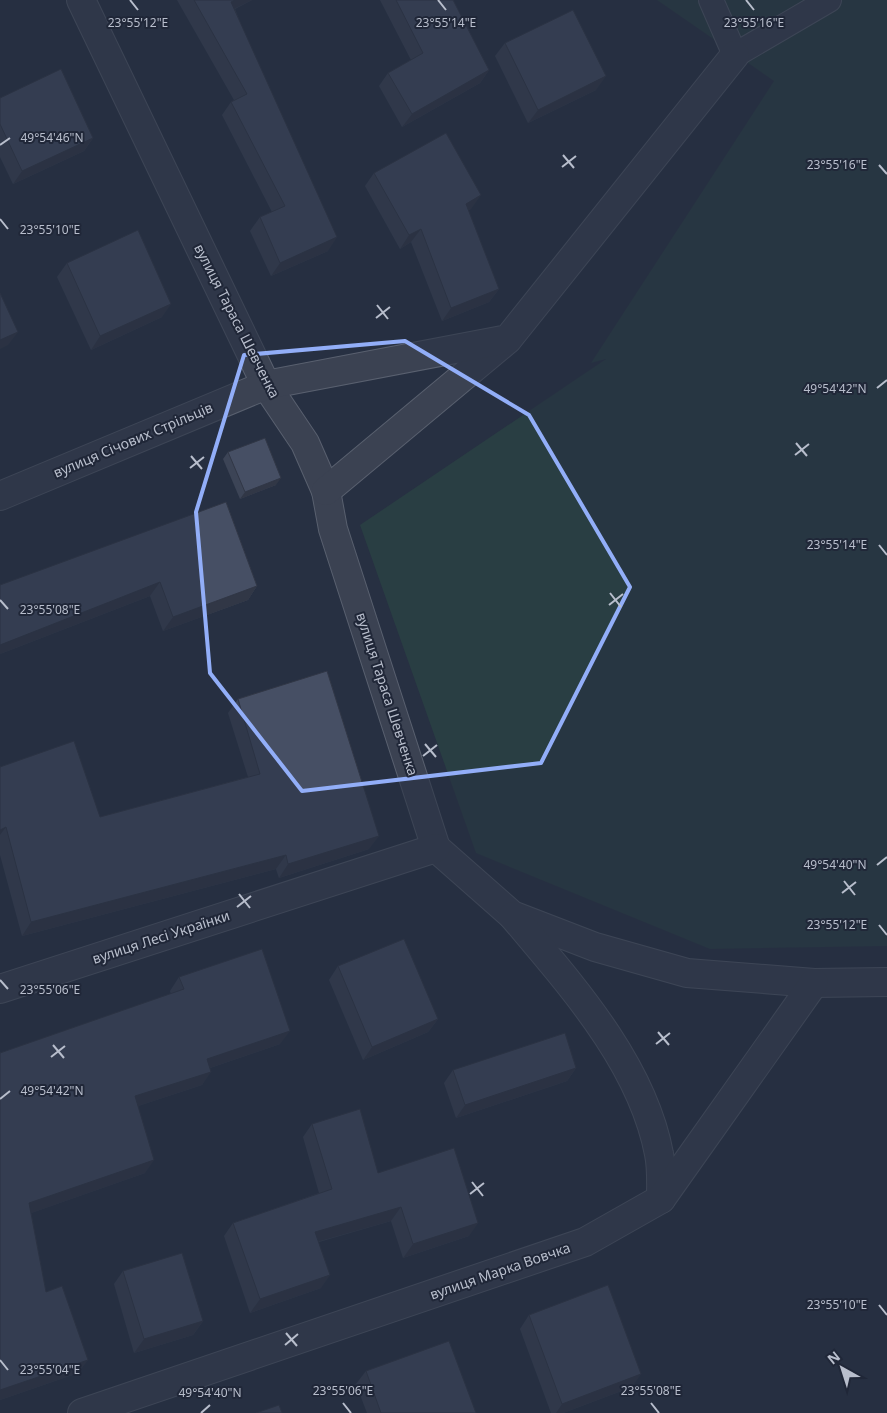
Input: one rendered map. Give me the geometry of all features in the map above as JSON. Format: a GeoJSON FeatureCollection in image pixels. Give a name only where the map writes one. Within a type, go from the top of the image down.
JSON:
{"type":"FeatureCollection","features":[{"type":"Feature","properties":{"kind":"street","name":"вулиця Тараса Шевченка"},"geometry":{"type":"LineString","coordinates":[[81,0],[266,385],[305,443],[326,491],[334,529],[436,848]]}},
{"type":"Feature","properties":{"kind":"street"},"geometry":{"type":"LineString","coordinates":[[326,491],[508,339],[735,54]]}},
{"type":"Feature","properties":{"kind":"street","name":"вулиця Січових Стрільців"},"geometry":{"type":"LineString","coordinates":[[0,496],[266,385],[508,339]]}},
{"type":"Feature","properties":{"kind":"street"},"geometry":{"type":"LineString","coordinates":[[436,848],[512,914],[588,1005],[642,1096],[659,1154],[662,1200]]}},
{"type":"Feature","properties":{"kind":"street","name":"вулиця Лесі Українки"},"geometry":{"type":"LineString","coordinates":[[0,989],[436,848]]}},
{"type":"Feature","properties":{"kind":"street"},"geometry":{"type":"LineString","coordinates":[[512,914],[595,947],[687,973],[814,983],[887,982]]}},
{"type":"Feature","properties":{"kind":"street","name":"вулиця Марка Вовчка"},"geometry":{"type":"LineString","coordinates":[[82,1413],[585,1242],[662,1200],[814,983]]}},
{"type":"Feature","properties":{"kind":"lane"},"geometry":{"type":"LineString","coordinates":[[711,0],[735,54],[829,0]]}},
{"type":"Feature","properties":{"kind":"highlighted area"},"geometry":{"type":"Polygon","coordinates":[[[405,341],[529,415],[630,587],[541,763],[302,791],[210,673],[196,512],[244,355],[405,341]]]}},
{"type":"Feature","properties":{"kind":"green space"},"geometry":{"type":"Polygon","coordinates":[[[657,0],[887,0],[887,946],[710,949],[476,853],[360,525],[606,359],[591,363],[774,81],[657,0]]]}},
{"type":"Feature","properties":{"kind":"building"},"geometry":{"type":"Polygon","coordinates":[[[194,0],[235,0],[231,2],[337,237],[280,263],[260,217],[285,206],[231,102],[247,94],[194,0]]]}},
{"type":"Feature","properties":{"kind":"building"},"geometry":{"type":"Polygon","coordinates":[[[396,0],[453,0],[489,70],[412,114],[388,73],[423,53],[396,0]]]}},
{"type":"Feature","properties":{"kind":"building"},"geometry":{"type":"Polygon","coordinates":[[[573,10],[606,76],[538,110],[505,43],[573,10]]]}},
{"type":"Feature","properties":{"kind":"building"},"geometry":{"type":"Polygon","coordinates":[[[61,69],[93,138],[22,171],[0,124],[0,98],[61,69]]]}},
{"type":"Feature","properties":{"kind":"building"},"geometry":{"type":"Polygon","coordinates":[[[446,133],[481,195],[466,204],[499,289],[451,308],[421,229],[409,235],[374,173],[446,133]]]}},
{"type":"Feature","properties":{"kind":"building"},"geometry":{"type":"Polygon","coordinates":[[[138,230],[171,304],[100,336],[67,263],[138,230]]]}},
{"type":"Feature","properties":{"kind":"building"},"geometry":{"type":"Polygon","coordinates":[[[0,293],[18,332],[0,340],[0,293]]]}},
{"type":"Feature","properties":{"kind":"building"},"geometry":{"type":"Polygon","coordinates":[[[265,438],[281,478],[245,492],[228,452],[265,438]]]}},
{"type":"Feature","properties":{"kind":"building"},"geometry":{"type":"Polygon","coordinates":[[[226,502],[257,586],[173,617],[160,582],[0,645],[0,585],[226,502]]]}},
{"type":"Feature","properties":{"kind":"building"},"geometry":{"type":"Polygon","coordinates":[[[327,671],[379,836],[288,864],[286,855],[31,922],[6,827],[0,830],[0,767],[74,741],[100,817],[260,774],[238,699],[327,671]]]}},
{"type":"Feature","properties":{"kind":"building"},"geometry":{"type":"Polygon","coordinates":[[[404,939],[438,1019],[372,1047],[338,966],[404,939]]]}},
{"type":"Feature","properties":{"kind":"building"},"geometry":{"type":"Polygon","coordinates":[[[262,949],[290,1031],[207,1059],[211,1072],[135,1096],[154,1160],[29,1203],[46,1292],[62,1286],[88,1360],[0,1390],[0,1053],[184,989],[179,977],[262,949]]]}},
{"type":"Feature","properties":{"kind":"building"},"geometry":{"type":"Polygon","coordinates":[[[565,1033],[576,1068],[465,1105],[453,1070],[565,1033]]]}},
{"type":"Feature","properties":{"kind":"building"},"geometry":{"type":"Polygon","coordinates":[[[360,1109],[378,1173],[454,1148],[478,1223],[413,1244],[401,1207],[315,1232],[330,1275],[260,1299],[233,1223],[332,1189],[312,1124],[360,1109]]]}},
{"type":"Feature","properties":{"kind":"building"},"geometry":{"type":"Polygon","coordinates":[[[182,1253],[203,1321],[144,1339],[123,1271],[182,1253]]]}},
{"type":"Feature","properties":{"kind":"building"},"geometry":{"type":"Polygon","coordinates":[[[608,1285],[641,1374],[562,1404],[529,1315],[608,1285]]]}},
{"type":"Feature","properties":{"kind":"building"},"geometry":{"type":"Polygon","coordinates":[[[449,1341],[476,1413],[381,1413],[366,1371],[449,1341]]]}},
{"type":"Feature","properties":{"kind":"building"},"geometry":{"type":"Polygon","coordinates":[[[279,1405],[282,1413],[256,1413],[279,1405]]]}}]}
